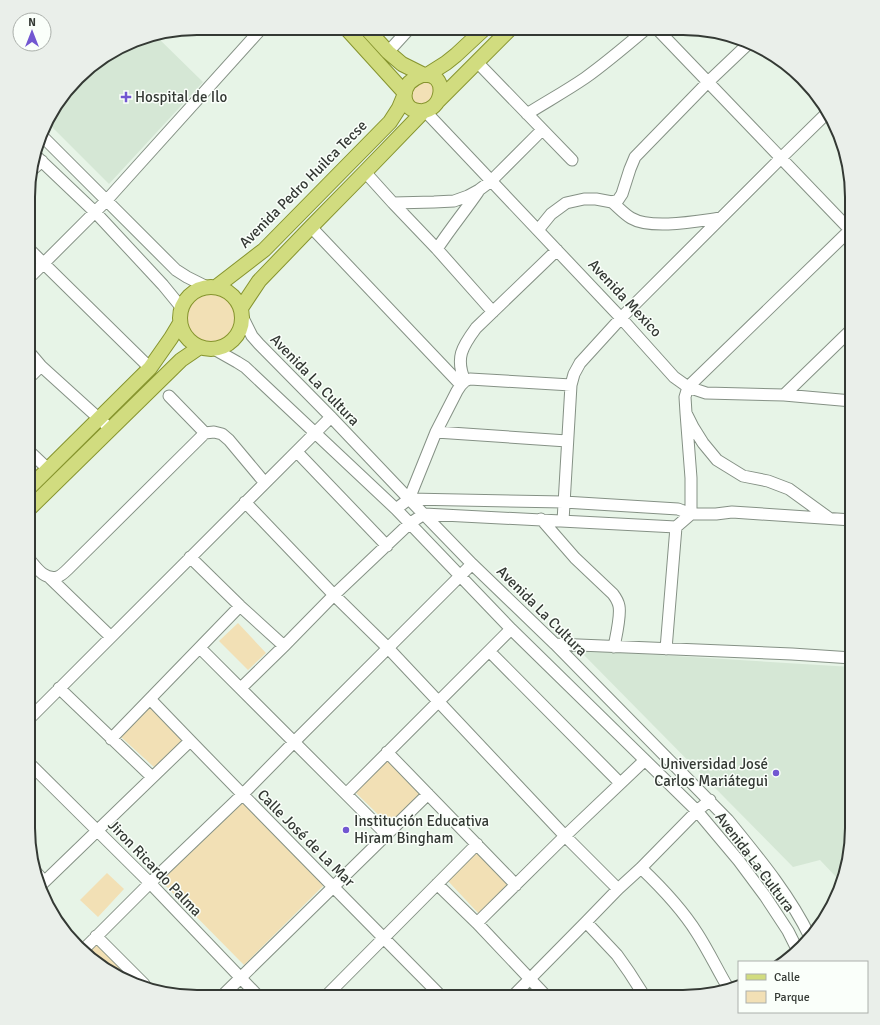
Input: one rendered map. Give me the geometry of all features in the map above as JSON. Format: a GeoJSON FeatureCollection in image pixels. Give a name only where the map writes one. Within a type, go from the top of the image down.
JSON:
{"type":"FeatureCollection","features":[{"type":"Feature","properties":{"kind":"main road"},"geometry":{"type":"LineString","coordinates":[[352,35],[404,95],[408,106],[418,111],[425,111]]}},
{"type":"Feature","properties":{"kind":"main road"},"geometry":{"type":"LineString","coordinates":[[372,35],[388,52],[402,64],[426,75],[432,76],[439,84],[441,89],[438,101]]}},
{"type":"Feature","properties":{"kind":"main road"},"geometry":{"type":"LineString","coordinates":[[404,95],[410,82],[417,77],[426,75],[446,63],[478,35]]}},
{"type":"Feature","properties":{"kind":"main road"},"geometry":{"type":"LineString","coordinates":[[242,312],[237,300],[224,289],[212,287],[199,289],[191,293],[185,299],[179,315],[180,324],[186,338],[193,344],[200,347],[214,349],[228,344],[234,339],[241,327],[242,312],[259,281],[310,227],[425,111],[431,108],[504,35]]}},
{"type":"Feature","properties":{"kind":"main road","name":"Avenida Pedro Huilca Tecse"},"geometry":{"type":"LineString","coordinates":[[212,287],[264,250],[303,211],[390,122],[399,108],[404,95]]}},
{"type":"Feature","properties":{"kind":"main road"},"geometry":{"type":"LineString","coordinates":[[35,482],[150,368],[180,324]]}},
{"type":"Feature","properties":{"kind":"main road"},"geometry":{"type":"LineString","coordinates":[[35,503],[181,360],[200,347]]}},
{"type":"Feature","properties":{"kind":"street"},"geometry":{"type":"LineString","coordinates":[[35,272],[96,213],[256,35]]}},
{"type":"Feature","properties":{"kind":"street"},"geometry":{"type":"LineString","coordinates":[[388,52],[404,35]]}},
{"type":"Feature","properties":{"kind":"street"},"geometry":{"type":"LineString","coordinates":[[527,114],[585,77],[639,35]]}},
{"type":"Feature","properties":{"kind":"street"},"geometry":{"type":"LineString","coordinates":[[663,35],[845,224]]}},
{"type":"Feature","properties":{"kind":"street"},"geometry":{"type":"LineString","coordinates":[[538,230],[551,214],[566,203],[584,199],[596,199],[612,202],[618,200],[622,194],[635,157],[708,82],[745,47]]}},
{"type":"Feature","properties":{"kind":"street"},"geometry":{"type":"LineString","coordinates":[[476,62],[572,160]]}},
{"type":"Feature","properties":{"kind":"street","name":"Avenida Mexico"},"geometry":{"type":"LineString","coordinates":[[425,111],[621,318],[674,377],[688,387],[706,393],[784,395],[845,399]]}},
{"type":"Feature","properties":{"kind":"street"},"geometry":{"type":"LineString","coordinates":[[563,521],[570,385],[580,363],[621,318],[823,117]]}},
{"type":"Feature","properties":{"kind":"street"},"geometry":{"type":"LineString","coordinates":[[393,203],[454,201],[468,196],[479,190],[491,180],[542,130]]}},
{"type":"Feature","properties":{"kind":"street"},"geometry":{"type":"LineString","coordinates":[[46,139],[176,270],[187,277],[212,287]]}},
{"type":"Feature","properties":{"kind":"street"},"geometry":{"type":"LineString","coordinates":[[40,160],[96,213],[163,285],[181,307]]}},
{"type":"Feature","properties":{"kind":"street"},"geometry":{"type":"LineString","coordinates":[[365,172],[493,312]]}},
{"type":"Feature","properties":{"kind":"street"},"geometry":{"type":"LineString","coordinates":[[437,249],[479,190]]}},
{"type":"Feature","properties":{"kind":"street"},"geometry":{"type":"LineString","coordinates":[[612,202],[630,218],[642,222],[656,224],[684,224],[721,218]]}},
{"type":"Feature","properties":{"kind":"street"},"geometry":{"type":"LineString","coordinates":[[310,227],[463,383]]}},
{"type":"Feature","properties":{"kind":"street"},"geometry":{"type":"LineString","coordinates":[[240,688],[334,595],[409,524],[424,514],[676,527],[691,514],[691,478],[685,398],[688,387],[845,236]]}},
{"type":"Feature","properties":{"kind":"street"},"geometry":{"type":"LineString","coordinates":[[463,383],[459,364],[461,354],[476,328],[557,250]]}},
{"type":"Feature","properties":{"kind":"street"},"geometry":{"type":"LineString","coordinates":[[35,255],[150,368]]}},
{"type":"Feature","properties":{"kind":"street","name":"Avenida La Cultura"},"geometry":{"type":"LineString","coordinates":[[242,312],[252,336],[258,344],[331,417],[472,564],[555,644],[710,800],[752,848],[795,908],[807,932]]}},
{"type":"Feature","properties":{"kind":"street"},"geometry":{"type":"LineString","coordinates":[[784,395],[845,335]]}},
{"type":"Feature","properties":{"kind":"street","name":"Avenida La Cultura"},"geometry":{"type":"LineString","coordinates":[[214,349],[245,367],[396,509],[511,629],[697,811],[731,851],[765,896],[788,931],[795,945]]}},
{"type":"Feature","properties":{"kind":"street"},"geometry":{"type":"LineString","coordinates":[[35,358],[110,429]]}},
{"type":"Feature","properties":{"kind":"street"},"geometry":{"type":"LineString","coordinates":[[35,372],[42,366]]}},
{"type":"Feature","properties":{"kind":"street"},"geometry":{"type":"LineString","coordinates":[[396,509],[409,499],[436,432],[463,383],[470,379],[570,385]]}},
{"type":"Feature","properties":{"kind":"street"},"geometry":{"type":"LineString","coordinates":[[169,396],[205,433]]}},
{"type":"Feature","properties":{"kind":"street"},"geometry":{"type":"LineString","coordinates":[[686,413],[703,443],[717,460],[743,476],[768,481],[789,489],[829,518]]}},
{"type":"Feature","properties":{"kind":"street"},"geometry":{"type":"LineString","coordinates":[[35,712],[112,637],[331,417]]}},
{"type":"Feature","properties":{"kind":"street"},"geometry":{"type":"LineString","coordinates":[[49,577],[58,576],[68,570],[205,433],[214,432],[222,434],[265,484]]}},
{"type":"Feature","properties":{"kind":"street"},"geometry":{"type":"LineString","coordinates":[[436,432],[567,441]]}},
{"type":"Feature","properties":{"kind":"street"},"geometry":{"type":"LineString","coordinates":[[297,452],[387,546]]}},
{"type":"Feature","properties":{"kind":"street"},"geometry":{"type":"LineString","coordinates":[[35,457],[48,469]]}},
{"type":"Feature","properties":{"kind":"street"},"geometry":{"type":"LineString","coordinates":[[409,499],[564,502],[678,509],[691,514],[716,514],[732,512],[845,519]]}},
{"type":"Feature","properties":{"kind":"street"},"geometry":{"type":"LineString","coordinates":[[245,502],[334,595],[388,648],[565,836],[618,889]]}},
{"type":"Feature","properties":{"kind":"street"},"geometry":{"type":"LineString","coordinates":[[541,519],[575,558],[617,599],[619,612],[614,647]]}},
{"type":"Feature","properties":{"kind":"street"},"geometry":{"type":"LineString","coordinates":[[666,649],[676,527]]}},
{"type":"Feature","properties":{"kind":"street"},"geometry":{"type":"LineString","coordinates":[[190,557],[240,606],[284,646]]}},
{"type":"Feature","properties":{"kind":"street"},"geometry":{"type":"LineString","coordinates":[[86,947],[242,795],[472,564]]}},
{"type":"Feature","properties":{"kind":"street"},"geometry":{"type":"LineString","coordinates":[[35,566],[112,637]]}},
{"type":"Feature","properties":{"kind":"street"},"geometry":{"type":"LineString","coordinates":[[111,738],[240,606]]}},
{"type":"Feature","properties":{"kind":"street"},"geometry":{"type":"LineString","coordinates":[[346,794],[511,629]]}},
{"type":"Feature","properties":{"kind":"street"},"geometry":{"type":"LineString","coordinates":[[555,644],[845,658]]}},
{"type":"Feature","properties":{"kind":"street"},"geometry":{"type":"LineString","coordinates":[[200,648],[386,834]]}},
{"type":"Feature","properties":{"kind":"street"},"geometry":{"type":"LineString","coordinates":[[488,651],[620,783]]}},
{"type":"Feature","properties":{"kind":"street"},"geometry":{"type":"LineString","coordinates":[[59,688],[152,777]]}},
{"type":"Feature","properties":{"kind":"street","name":"Calle José de La Mar"},"geometry":{"type":"LineString","coordinates":[[150,699],[332,887],[435,990]]}},
{"type":"Feature","properties":{"kind":"street"},"geometry":{"type":"LineString","coordinates":[[44,881],[190,741]]}},
{"type":"Feature","properties":{"kind":"street"},"geometry":{"type":"LineString","coordinates":[[387,752],[516,885]]}},
{"type":"Feature","properties":{"kind":"street"},"geometry":{"type":"LineString","coordinates":[[477,923],[645,760]]}},
{"type":"Feature","properties":{"kind":"street","name":"Jiron Ricardo Palma"},"geometry":{"type":"LineString","coordinates":[[35,769],[150,883],[252,990]]}},
{"type":"Feature","properties":{"kind":"street"},"geometry":{"type":"LineString","coordinates":[[228,990],[428,794]]}},
{"type":"Feature","properties":{"kind":"street"},"geometry":{"type":"LineString","coordinates":[[519,990],[618,889],[710,800]]}},
{"type":"Feature","properties":{"kind":"street"},"geometry":{"type":"LineString","coordinates":[[335,990],[383,938],[476,844]]}},
{"type":"Feature","properties":{"kind":"street"},"geometry":{"type":"LineString","coordinates":[[641,868],[654,880],[698,934],[726,984]]}},
{"type":"Feature","properties":{"kind":"street"},"geometry":{"type":"LineString","coordinates":[[437,884],[477,923],[541,990]]}},
{"type":"Feature","properties":{"kind":"street"},"geometry":{"type":"LineString","coordinates":[[586,922],[617,955],[641,990]]}},
{"type":"Feature","properties":{"kind":"street"},"geometry":{"type":"LineString","coordinates":[[96,936],[131,976]]}},
{"type":"Feature","properties":{"kind":"shaded area","name":"Hospital de Ilo"},"geometry":{"type":"Polygon","coordinates":[[[160,40],[203,82],[109,184],[51,126],[68,98],[82,82],[98,68],[135,47],[160,40]]]}},
{"type":"Feature","properties":{"kind":"shaded area","name":"Universidad José Carlos Mariátegui"},"geometry":{"type":"Polygon","coordinates":[[[579,650],[845,667],[845,839],[842,860],[837,878],[820,860],[793,867],[579,650]]]}},
{"type":"Feature","properties":{"kind":"green space"},"geometry":{"type":"Polygon","coordinates":[[[419,82],[436,83],[432,100],[420,107],[410,102],[413,88],[419,82]]]}},
{"type":"Feature","properties":{"kind":"green space"},"geometry":{"type":"Polygon","coordinates":[[[211,292],[220,294],[231,303],[236,317],[234,326],[225,337],[211,342],[202,340],[191,331],[186,317],[188,308],[197,297],[211,292]]]}},
{"type":"Feature","properties":{"kind":"green space"},"geometry":{"type":"Polygon","coordinates":[[[238,623],[266,653],[248,670],[219,641],[238,623]]]}},
{"type":"Feature","properties":{"kind":"green space"},"geometry":{"type":"Polygon","coordinates":[[[154,703],[187,737],[155,768],[121,737],[154,703]]]}},
{"type":"Feature","properties":{"kind":"green space"},"geometry":{"type":"Polygon","coordinates":[[[392,756],[425,792],[390,826],[355,792],[392,756]]]}},
{"type":"Feature","properties":{"kind":"green space"},"geometry":{"type":"Polygon","coordinates":[[[245,800],[326,883],[244,965],[161,881],[245,800]]]}},
{"type":"Feature","properties":{"kind":"green space"},"geometry":{"type":"Polygon","coordinates":[[[480,849],[514,882],[480,915],[448,881],[480,849]]]}},
{"type":"Feature","properties":{"kind":"green space"},"geometry":{"type":"Polygon","coordinates":[[[107,873],[124,889],[98,917],[80,900],[107,873]]]}},
{"type":"Feature","properties":{"kind":"green space"},"geometry":{"type":"Polygon","coordinates":[[[100,940],[132,973],[130,975],[125,973],[107,963],[90,950],[100,940]]]}},
{"type":"Feature","properties":{"kind":"place","name":"Hospital de Ilo"},"geometry":{"type":"Point","coordinates":[126,97]}},
{"type":"Feature","properties":{"kind":"place","name":"Universidad José Carlos Mariátegui"},"geometry":{"type":"Point","coordinates":[776,773]}},
{"type":"Feature","properties":{"kind":"place","name":"Institución Educativa Hiram Bingham"},"geometry":{"type":"Point","coordinates":[346,830]}}]}
